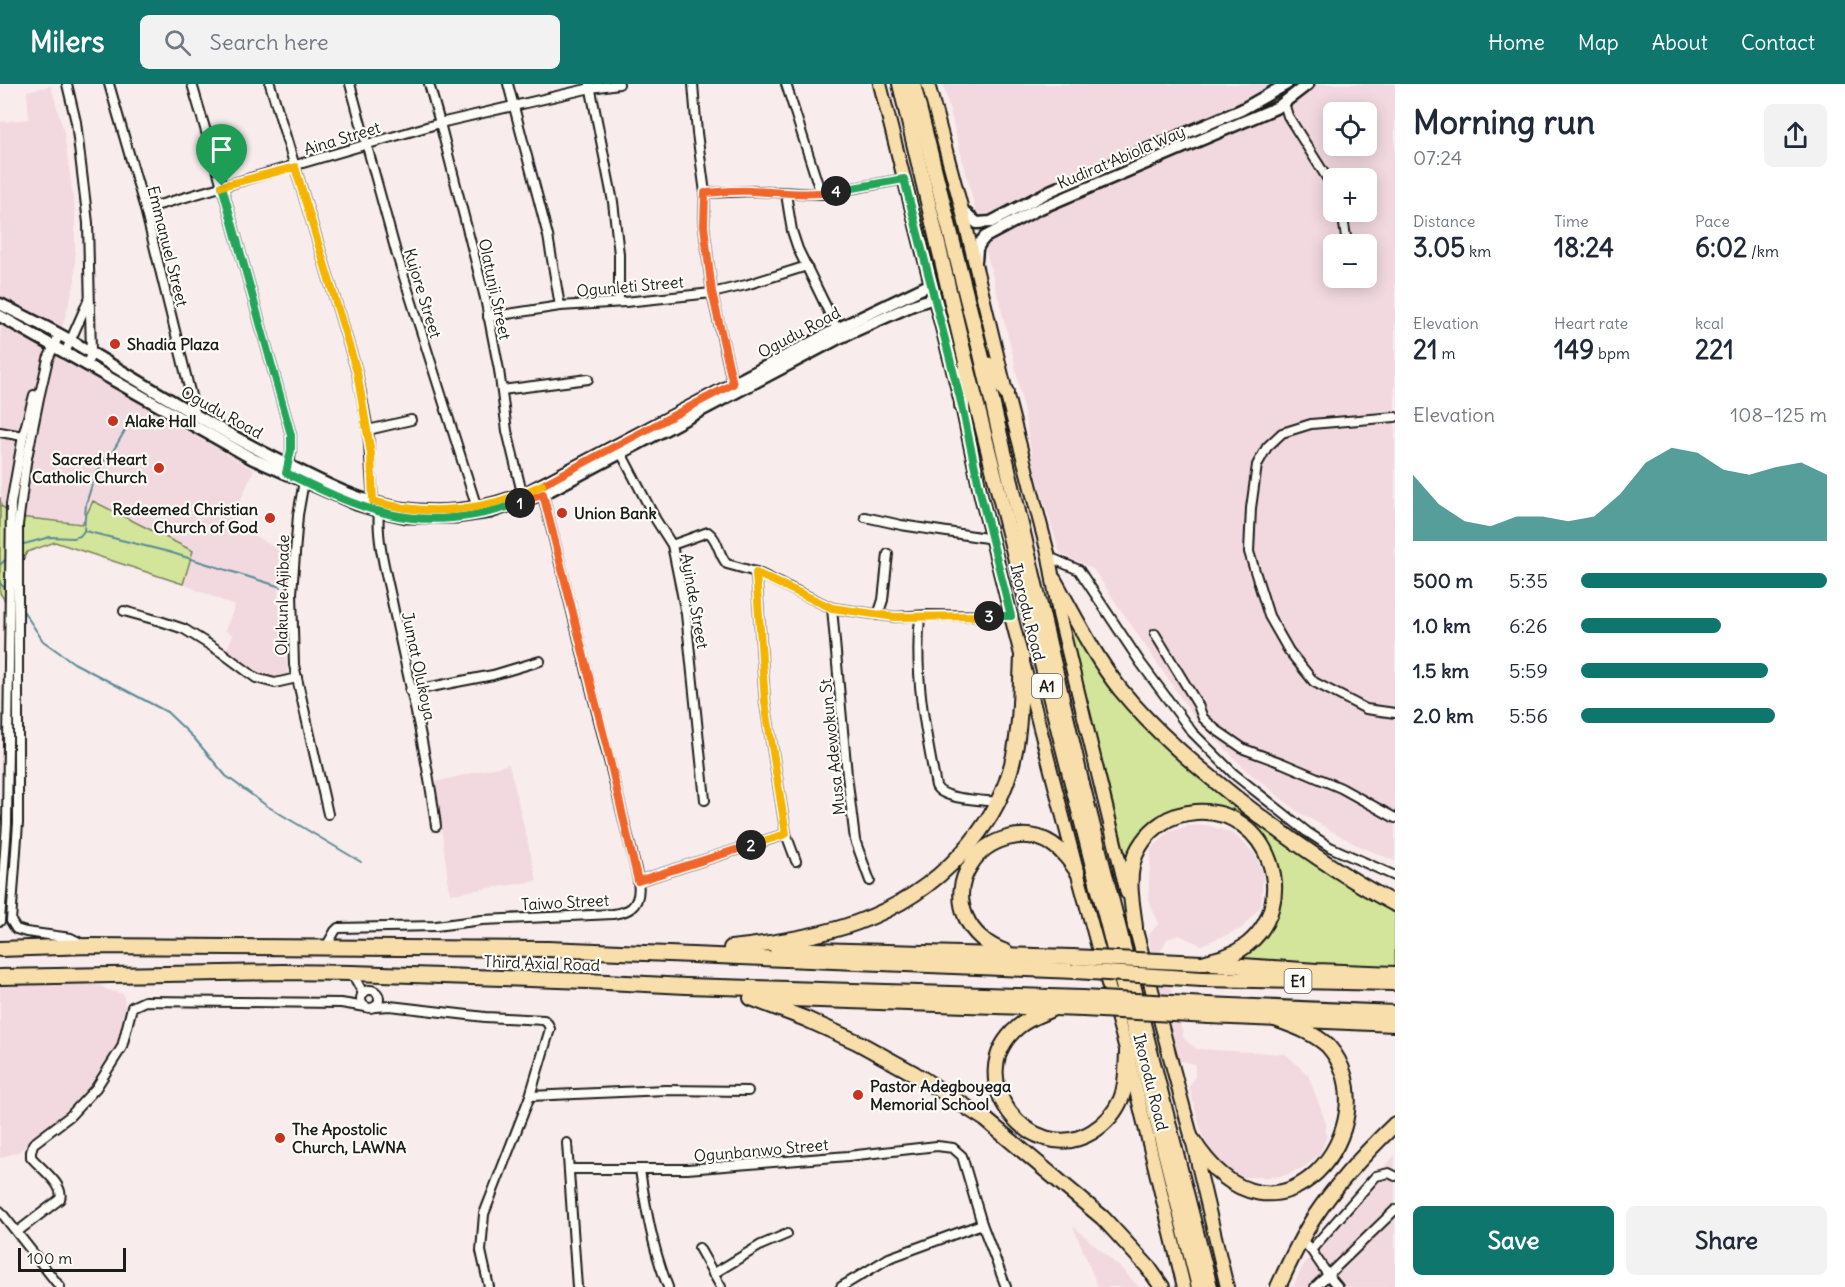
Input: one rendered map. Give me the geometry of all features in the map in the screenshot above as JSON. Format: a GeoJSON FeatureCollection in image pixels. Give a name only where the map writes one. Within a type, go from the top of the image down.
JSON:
{"type":"FeatureCollection","features":[{"type":"Feature","properties":{"kind":"highway","name":"Ikorodu Road"},"geometry":{"type":"LineString","coordinates":[[900,84],[965,358],[1199,1287]]}},
{"type":"Feature","properties":{"kind":"highway","name":"Ikorodu Road"},"geometry":{"type":"LineString","coordinates":[[913,84],[981,354],[1080,776],[1210,1287]]}},
{"type":"Feature","properties":{"kind":"highway"},"geometry":{"type":"LineString","coordinates":[[981,354],[1006,393]]}},
{"type":"Feature","properties":{"kind":"highway"},"geometry":{"type":"LineString","coordinates":[[962,406],[965,358]]}},
{"type":"Feature","properties":{"kind":"highway"},"geometry":{"type":"LineString","coordinates":[[1054,580],[1097,657],[1137,709],[1164,736],[1219,785],[1292,840],[1328,865],[1395,904]]}},
{"type":"Feature","properties":{"kind":"highway"},"geometry":{"type":"LineString","coordinates":[[656,954],[784,942],[825,933],[876,916],[916,894],[947,870],[978,835],[998,802],[1010,772],[1017,742],[1022,657]]}},
{"type":"Feature","properties":{"kind":"highway"},"geometry":{"type":"LineString","coordinates":[[1135,927],[1130,879],[1132,867],[1143,840],[1154,828],[1170,818],[1188,812],[1206,811],[1222,814],[1238,822],[1262,845],[1270,860],[1274,876],[1274,894],[1270,915],[1260,932],[1245,947],[1229,956],[1202,963]]}},
{"type":"Feature","properties":{"kind":"highway"},"geometry":{"type":"LineString","coordinates":[[1026,956],[1009,953],[987,944],[971,927],[965,916],[962,890],[964,878],[971,863],[994,843],[1009,837],[1032,837],[1052,844],[1066,855],[1077,871]]}},
{"type":"Feature","properties":{"kind":"highway","name":"Third Axial Road"},"geometry":{"type":"LineString","coordinates":[[0,949],[90,946],[548,949],[1075,971],[1202,979],[1395,983]]}},
{"type":"Feature","properties":{"kind":"highway"},"geometry":{"type":"LineString","coordinates":[[731,948],[1072,957],[1395,974]]}},
{"type":"Feature","properties":{"kind":"highway","name":"Third Axial Road"},"geometry":{"type":"LineString","coordinates":[[0,976],[352,973],[587,981],[1082,1004]]}},
{"type":"Feature","properties":{"kind":"highway"},"geometry":{"type":"LineString","coordinates":[[686,986],[751,998],[1054,1008],[1082,1004],[1208,1011],[1275,1019],[1395,1024]]}},
{"type":"Feature","properties":{"kind":"highway"},"geometry":{"type":"LineString","coordinates":[[751,998],[857,1042],[915,1074],[985,1119],[1103,1218],[1148,1267],[1162,1287]]}},
{"type":"Feature","properties":{"kind":"highway"},"geometry":{"type":"LineString","coordinates":[[1054,1008],[1017,1028],[1000,1051],[995,1075],[1000,1099],[1014,1118],[1035,1134],[1048,1138],[1075,1139],[1088,1135],[1100,1127],[1110,1117],[1122,1096],[1127,1053]]}},
{"type":"Feature","properties":{"kind":"highway","name":"E1"},"geometry":{"type":"LineString","coordinates":[[1208,1011],[1395,1013]]}},
{"type":"Feature","properties":{"kind":"highway"},"geometry":{"type":"LineString","coordinates":[[1192,1138],[1201,1154],[1222,1175],[1247,1189],[1260,1193],[1292,1191],[1323,1175],[1334,1163],[1344,1148],[1354,1117],[1353,1086],[1348,1072],[1338,1056],[1315,1036],[1275,1019]]}},
{"type":"Feature","properties":{"kind":"highway"},"geometry":{"type":"LineString","coordinates":[[1278,1287],[1315,1215],[1369,1149],[1395,1124]]}},
{"type":"Feature","properties":{"kind":"main road","name":"Ikorodu Road"},"geometry":{"type":"LineString","coordinates":[[880,84],[962,406],[981,496],[1011,616],[1127,1053],[1184,1287]]}},
{"type":"Feature","properties":{"kind":"main road","name":"Ikorodu Road"},"geometry":{"type":"LineString","coordinates":[[928,84],[1049,557],[1059,614],[1135,927],[1192,1138],[1227,1287]]}},
{"type":"Feature","properties":{"kind":"main road","name":"Kudirat Abiola Way"},"geometry":{"type":"LineString","coordinates":[[962,210],[977,223],[992,222],[1052,190],[1241,110],[1287,84]]}},
{"type":"Feature","properties":{"kind":"main road","name":"Kudirat Abiola Way"},"geometry":{"type":"LineString","coordinates":[[978,279],[977,249],[980,243],[994,232],[1057,200],[1247,122],[1284,103],[1308,84]]}},
{"type":"Feature","properties":{"kind":"main road","name":"Ogudu Road"},"geometry":{"type":"LineString","coordinates":[[619,449],[733,384],[837,329],[931,284]]}},
{"type":"Feature","properties":{"kind":"main road","name":"Ogudu Road"},"geometry":{"type":"LineString","coordinates":[[0,304],[71,341],[288,469],[303,482],[379,511],[406,517],[456,517],[491,512],[523,498],[842,336],[934,298]]}},
{"type":"Feature","properties":{"kind":"main road","name":"Ogudu Road"},"geometry":{"type":"LineString","coordinates":[[0,316],[244,455],[350,493],[399,508],[417,510],[477,508],[523,498]]}},
{"type":"Feature","properties":{"kind":"street"},"geometry":{"type":"LineString","coordinates":[[67,84],[76,122],[88,222],[91,353],[87,365]]}},
{"type":"Feature","properties":{"kind":"street","name":"Emmanuel Street"},"geometry":{"type":"LineString","coordinates":[[109,84],[145,209],[196,416]]}},
{"type":"Feature","properties":{"kind":"street"},"geometry":{"type":"LineString","coordinates":[[192,84],[291,435],[288,469]]}},
{"type":"Feature","properties":{"kind":"street"},"geometry":{"type":"LineString","coordinates":[[270,84],[357,372],[368,430],[373,501]]}},
{"type":"Feature","properties":{"kind":"street","name":"Kujore Street"},"geometry":{"type":"LineString","coordinates":[[350,84],[396,252],[477,508]]}},
{"type":"Feature","properties":{"kind":"street","name":"Olatunji Street"},"geometry":{"type":"LineString","coordinates":[[429,84],[488,317],[502,390],[507,431],[523,498]]}},
{"type":"Feature","properties":{"kind":"street"},"geometry":{"type":"LineString","coordinates":[[508,84],[548,236],[560,306]]}},
{"type":"Feature","properties":{"kind":"street","name":"Aina Street"},"geometry":{"type":"LineString","coordinates":[[145,209],[440,123],[590,86],[619,84]]}},
{"type":"Feature","properties":{"kind":"street"},"geometry":{"type":"LineString","coordinates":[[693,84],[705,193],[704,226],[712,292],[733,384]]}},
{"type":"Feature","properties":{"kind":"street"},"geometry":{"type":"LineString","coordinates":[[786,84],[821,194]]}},
{"type":"Feature","properties":{"kind":"street"},"geometry":{"type":"LineString","coordinates":[[590,86],[614,202],[619,254],[620,301]]}},
{"type":"Feature","properties":{"kind":"street"},"geometry":{"type":"LineString","coordinates":[[1284,103],[1288,117],[1323,172]]}},
{"type":"Feature","properties":{"kind":"street"},"geometry":{"type":"LineString","coordinates":[[705,193],[752,191],[821,194],[904,179]]}},
{"type":"Feature","properties":{"kind":"street"},"geometry":{"type":"LineString","coordinates":[[786,194],[792,231],[798,249],[837,329]]}},
{"type":"Feature","properties":{"kind":"street","name":"Ogunleti Street"},"geometry":{"type":"LineString","coordinates":[[488,317],[560,306],[712,292],[746,285],[807,266]]}},
{"type":"Feature","properties":{"kind":"street"},"geometry":{"type":"LineString","coordinates":[[65,353],[90,297]]}},
{"type":"Feature","properties":{"kind":"street"},"geometry":{"type":"LineString","coordinates":[[0,921],[13,609],[14,525],[11,504],[23,436],[51,345],[57,334]]}},
{"type":"Feature","properties":{"kind":"street"},"geometry":{"type":"LineString","coordinates":[[14,525],[51,345]]}},
{"type":"Feature","properties":{"kind":"street"},"geometry":{"type":"LineString","coordinates":[[502,390],[588,379]]}},
{"type":"Feature","properties":{"kind":"street"},"geometry":{"type":"LineString","coordinates":[[1395,417],[1311,424],[1282,434],[1267,447],[1257,465],[1251,508],[1249,552],[1269,616],[1289,651],[1314,682],[1366,709],[1395,713]]}},
{"type":"Feature","properties":{"kind":"street"},"geometry":{"type":"LineString","coordinates":[[368,430],[411,420]]}},
{"type":"Feature","properties":{"kind":"street"},"geometry":{"type":"LineString","coordinates":[[0,432],[23,436]]}},
{"type":"Feature","properties":{"kind":"street","name":"Ayinde Street"},"geometry":{"type":"LineString","coordinates":[[619,449],[656,520],[672,545],[686,614],[705,800]]}},
{"type":"Feature","properties":{"kind":"street","name":"Olakunle Ajibade"},"geometry":{"type":"LineString","coordinates":[[303,482],[292,593],[294,665],[328,814]]}},
{"type":"Feature","properties":{"kind":"street","name":"Taiwo Street"},"geometry":{"type":"LineString","coordinates":[[327,947],[338,928],[436,926],[482,920],[613,914],[631,909],[636,902],[639,894],[638,881],[542,489]]}},
{"type":"Feature","properties":{"kind":"street","name":"Jumat Olukoya"},"geometry":{"type":"LineString","coordinates":[[379,511],[378,524],[384,565],[430,779],[436,826]]}},
{"type":"Feature","properties":{"kind":"street"},"geometry":{"type":"LineString","coordinates":[[865,517],[993,539]]}},
{"type":"Feature","properties":{"kind":"street"},"geometry":{"type":"LineString","coordinates":[[672,545],[708,532],[714,537],[727,564],[756,573],[832,608],[878,615],[920,617],[927,615],[1011,616]]}},
{"type":"Feature","properties":{"kind":"street"},"geometry":{"type":"LineString","coordinates":[[878,615],[883,600],[888,555]]}},
{"type":"Feature","properties":{"kind":"street"},"geometry":{"type":"LineString","coordinates":[[1049,557],[1079,570],[1140,662],[1192,732],[1234,774],[1307,832],[1330,847],[1395,876]]}},
{"type":"Feature","properties":{"kind":"street"},"geometry":{"type":"LineString","coordinates":[[756,573],[765,702],[786,834],[796,861]]}},
{"type":"Feature","properties":{"kind":"street","name":"Musa Adewokun St"},"geometry":{"type":"LineString","coordinates":[[832,608],[855,840],[870,881]]}},
{"type":"Feature","properties":{"kind":"street"},"geometry":{"type":"LineString","coordinates":[[13,609],[18,823],[11,921],[16,929],[71,938],[90,946]]}},
{"type":"Feature","properties":{"kind":"street"},"geometry":{"type":"LineString","coordinates":[[124,611],[184,629],[221,652],[256,678],[266,682],[275,683],[297,678]]}},
{"type":"Feature","properties":{"kind":"street"},"geometry":{"type":"LineString","coordinates":[[920,617],[917,647],[920,692],[938,791],[957,797],[998,802]]}},
{"type":"Feature","properties":{"kind":"street"},"geometry":{"type":"LineString","coordinates":[[1155,634],[1198,705],[1203,718],[1215,729],[1244,749],[1341,789],[1395,818]]}},
{"type":"Feature","properties":{"kind":"street"},"geometry":{"type":"LineString","coordinates":[[410,691],[493,675],[540,662]]}},
{"type":"Feature","properties":{"kind":"street"},"geometry":{"type":"LineString","coordinates":[[4,824],[18,823]]}},
{"type":"Feature","properties":{"kind":"street"},"geometry":{"type":"LineString","coordinates":[[638,881],[786,834]]}},
{"type":"Feature","properties":{"kind":"street"},"geometry":{"type":"LineString","coordinates":[[352,973],[362,995],[362,1004],[370,1007]]}},
{"type":"Feature","properties":{"kind":"street"},"geometry":{"type":"LineString","coordinates":[[373,990],[375,974]]}},
{"type":"Feature","properties":{"kind":"street"},"geometry":{"type":"LineString","coordinates":[[341,1003],[373,990]]}},
{"type":"Feature","properties":{"kind":"street"},"geometry":{"type":"LineString","coordinates":[[373,990],[390,1006]]}},
{"type":"Feature","properties":{"kind":"street"},"geometry":{"type":"LineString","coordinates":[[370,1007],[380,998]]}},
{"type":"Feature","properties":{"kind":"street"},"geometry":{"type":"LineString","coordinates":[[17,1232],[62,1196],[60,1188],[32,1157],[31,1148],[80,1107],[100,1082],[122,1047],[130,1011],[135,1005],[145,1001],[341,1003],[485,1017],[544,1020],[550,1029],[530,1096],[484,1214],[480,1251],[489,1287]]}},
{"type":"Feature","properties":{"kind":"street"},"geometry":{"type":"LineString","coordinates":[[530,1096],[665,1090],[748,1091]]}},
{"type":"Feature","properties":{"kind":"street"},"geometry":{"type":"LineString","coordinates":[[567,1143],[577,1287]]}},
{"type":"Feature","properties":{"kind":"street","name":"Ogunbanwo Street"},"geometry":{"type":"LineString","coordinates":[[569,1169],[687,1169],[848,1156],[937,1146],[953,1148],[962,1156],[982,1224]]}},
{"type":"Feature","properties":{"kind":"street"},"geometry":{"type":"LineString","coordinates":[[640,1170],[647,1214],[660,1267],[668,1287]]}},
{"type":"Feature","properties":{"kind":"street"},"geometry":{"type":"LineString","coordinates":[[1311,1250],[1376,1176],[1389,1173],[1395,1176]]}},
{"type":"Feature","properties":{"kind":"street"},"geometry":{"type":"LineString","coordinates":[[1315,1287],[1395,1210]]}},
{"type":"Feature","properties":{"kind":"street"},"geometry":{"type":"LineString","coordinates":[[2,1216],[60,1287]]}},
{"type":"Feature","properties":{"kind":"street"},"geometry":{"type":"LineString","coordinates":[[841,1287],[889,1258],[982,1224],[1006,1287]]}},
{"type":"Feature","properties":{"kind":"street"},"geometry":{"type":"LineString","coordinates":[[713,1274],[760,1245],[786,1234]]}},
{"type":"Feature","properties":{"kind":"street"},"geometry":{"type":"LineString","coordinates":[[1301,1239],[1338,1287]]}},
{"type":"Feature","properties":{"kind":"street"},"geometry":{"type":"LineString","coordinates":[[699,1248],[721,1287]]}},
{"type":"Feature","properties":{"kind":"shaded area"},"geometry":{"type":"Polygon","coordinates":[[[943,84],[1395,84],[1395,861],[1355,844],[1300,813],[1247,771],[1192,714],[1093,569],[1060,553],[1035,471],[1013,355],[943,84]]]}},
{"type":"Feature","properties":{"kind":"shaded area"},"geometry":{"type":"Polygon","coordinates":[[[51,86],[64,133],[75,212],[75,281],[55,353],[254,470],[231,521],[280,551],[278,598],[288,675],[268,677],[226,651],[233,635],[225,630],[235,606],[183,584],[193,551],[93,501],[82,524],[19,517],[1,506],[0,122],[29,119],[27,91],[51,86]]]}},
{"type":"Feature","properties":{"kind":"shaded area"},"geometry":{"type":"Polygon","coordinates":[[[509,764],[537,881],[450,894],[435,782],[509,764]]]}},
{"type":"Feature","properties":{"kind":"shaded area"},"geometry":{"type":"Polygon","coordinates":[[[1207,825],[1234,834],[1255,854],[1263,873],[1261,906],[1241,929],[1201,945],[1179,935],[1167,939],[1161,950],[1184,1039],[1197,1049],[1286,1054],[1308,1075],[1326,1123],[1326,1138],[1320,1154],[1304,1167],[1286,1175],[1243,1177],[1228,1170],[1214,1157],[1202,1134],[1189,1087],[1195,1076],[1195,1064],[1177,1060],[1148,936],[1159,923],[1148,900],[1151,849],[1169,832],[1187,826],[1207,825]]]}},
{"type":"Feature","properties":{"kind":"shaded area"},"geometry":{"type":"Polygon","coordinates":[[[0,978],[85,978],[108,990],[124,994],[125,1014],[119,1045],[87,1094],[72,1110],[18,1152],[0,1158],[0,978]]]}},
{"type":"Feature","properties":{"kind":"shaded area"},"geometry":{"type":"Polygon","coordinates":[[[1395,1155],[1395,1287],[1293,1287],[1302,1268],[1331,1225],[1395,1155]]]}},
{"type":"Feature","properties":{"kind":"shaded area"},"geometry":{"type":"Polygon","coordinates":[[[1073,1226],[1122,1269],[1139,1287],[1098,1287],[1073,1226]]]}},
{"type":"Feature","properties":{"kind":"green space"},"geometry":{"type":"Polygon","coordinates":[[[0,497],[1,506],[19,517],[82,524],[93,501],[193,551],[183,584],[55,542],[27,552],[15,576],[23,598],[7,604],[0,593],[0,497]]]}},
{"type":"Feature","properties":{"kind":"green space"},"geometry":{"type":"Polygon","coordinates":[[[1072,625],[1148,729],[1395,910],[1395,974],[1317,971],[1266,960],[1233,961],[1261,940],[1274,920],[1279,903],[1281,880],[1276,858],[1266,840],[1226,810],[1206,806],[1187,807],[1127,861],[1069,626],[1072,625]]]}},
{"type":"Feature","properties":{"kind":"waterway"},"geometry":{"type":"LineString","coordinates":[[21,546],[50,537],[80,536],[84,531],[86,504],[95,475],[127,427]]}},
{"type":"Feature","properties":{"kind":"waterway"},"geometry":{"type":"LineString","coordinates":[[85,531],[169,552],[281,587]]}},
{"type":"Feature","properties":{"kind":"waterway"},"geometry":{"type":"LineString","coordinates":[[0,565],[7,558]]}},
{"type":"Feature","properties":{"kind":"waterway"},"geometry":{"type":"LineString","coordinates":[[0,583],[7,591]]}},
{"type":"Feature","properties":{"kind":"waterway"},"geometry":{"type":"LineString","coordinates":[[22,609],[43,641],[74,663],[167,712],[194,738],[226,776],[267,806],[361,862]]}},
{"type":"Feature","properties":{"kind":"place","name":"Shadia Plaza"},"geometry":{"type":"Point","coordinates":[115,344]}},
{"type":"Feature","properties":{"kind":"place","name":"Alake Hall"},"geometry":{"type":"Point","coordinates":[113,421]}},
{"type":"Feature","properties":{"kind":"place","name":"Sacred Heart Catholic Church"},"geometry":{"type":"Point","coordinates":[159,468]}},
{"type":"Feature","properties":{"kind":"place","name":"Union Bank"},"geometry":{"type":"Point","coordinates":[562,513]}},
{"type":"Feature","properties":{"kind":"place","name":"Redeemed Christian Church of God"},"geometry":{"type":"Point","coordinates":[270,518]}},
{"type":"Feature","properties":{"kind":"place","name":"Pastor Adegboyega Memorial School"},"geometry":{"type":"Point","coordinates":[858,1095]}},
{"type":"Feature","properties":{"kind":"place","name":"The Apostolic Church, LAWNA"},"geometry":{"type":"Point","coordinates":[280,1138]}},
{"type":"Feature","properties":{"kind":"route"},"geometry":{"type":"LineString","coordinates":[[295,167],[357,372],[371,454],[373,501],[399,508],[439,510],[477,508],[529,491],[733,384],[712,292],[704,226],[705,193],[752,191],[821,194],[904,179],[962,406],[981,496],[1011,616],[895,617],[832,608],[756,573],[765,702],[786,834],[638,881],[543,494],[506,508],[475,515],[441,518],[406,517],[356,504],[286,473],[291,450],[291,435],[222,186],[295,167]]}}]}
